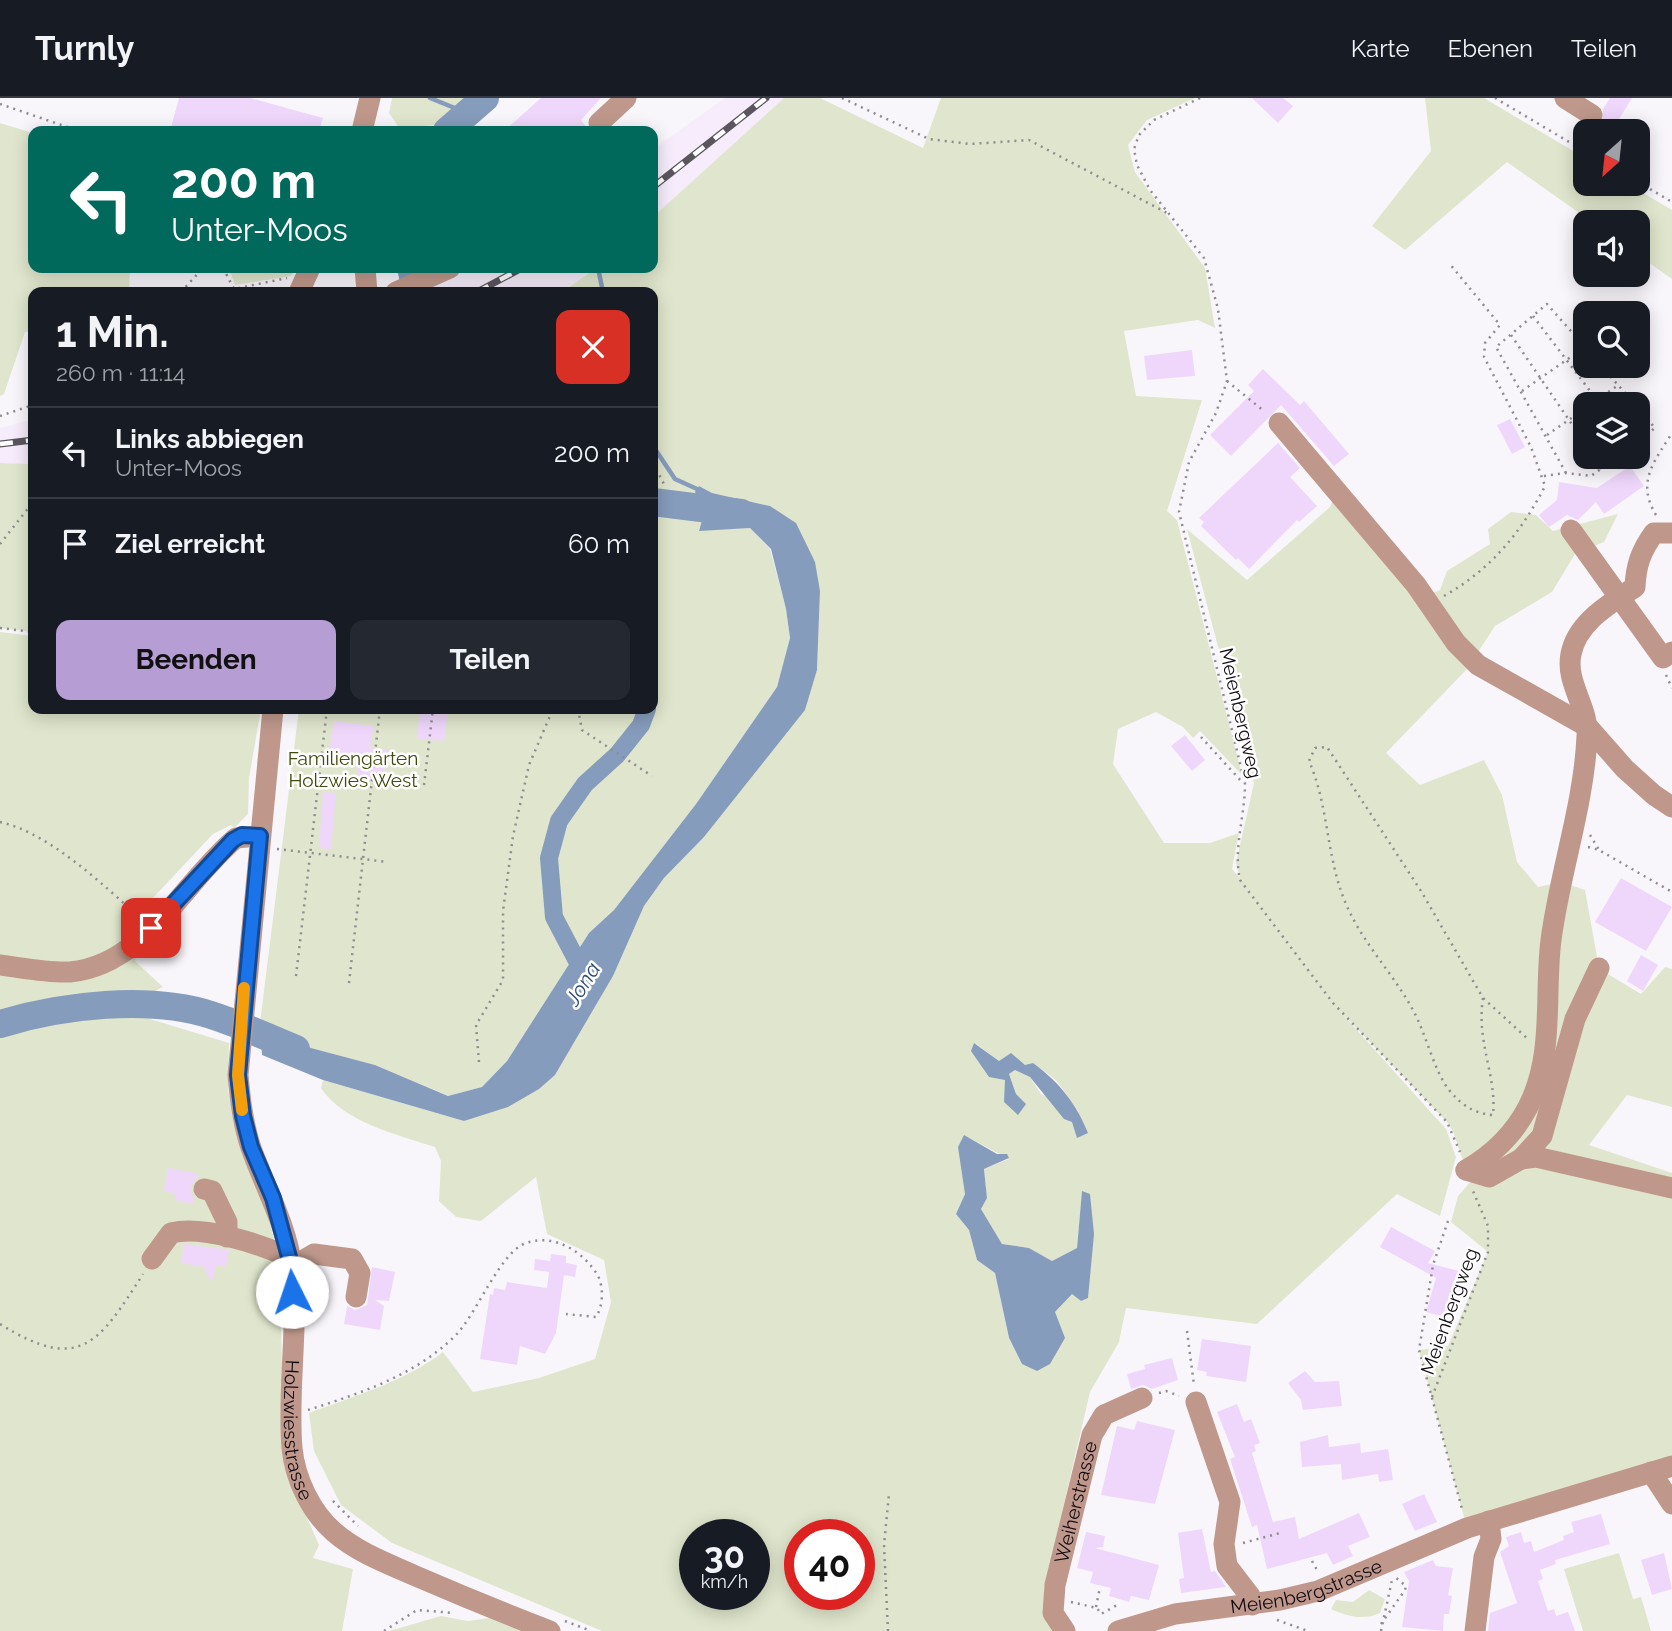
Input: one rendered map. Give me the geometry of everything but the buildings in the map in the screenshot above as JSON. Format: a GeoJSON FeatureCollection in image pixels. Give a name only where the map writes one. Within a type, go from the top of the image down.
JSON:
{"type":"FeatureCollection","features":[{"type":"Feature","properties":{"kind":"street"},"geometry":{"type":"LineString","coordinates":[[599,123],[626,98]]}},
{"type":"Feature","properties":{"kind":"street"},"geometry":{"type":"LineString","coordinates":[[1565,98],[1592,115]]}},
{"type":"Feature","properties":{"kind":"street"},"geometry":{"type":"LineString","coordinates":[[407,287],[439,273]]}},
{"type":"Feature","properties":{"kind":"street"},"geometry":{"type":"LineString","coordinates":[[1279,423],[1374,533],[1456,643],[1478,665],[1588,727],[1625,769],[1672,807]]}},
{"type":"Feature","properties":{"kind":"street"},"geometry":{"type":"LineString","coordinates":[[1570,530],[1663,658],[1672,652]]}},
{"type":"Feature","properties":{"kind":"street"},"geometry":{"type":"LineString","coordinates":[[1465,1170],[1511,1134],[1529,1106],[1542,1071],[1551,942],[1583,779],[1588,727],[1570,674],[1571,654],[1579,633],[1597,614],[1635,587],[1636,568],[1643,548],[1654,533],[1669,533]]}},
{"type":"Feature","properties":{"kind":"street","name":"Holzwiesstrasse"},"geometry":{"type":"LineString","coordinates":[[273,714],[267,842],[243,1004],[238,1075],[243,1116],[251,1147],[273,1198],[290,1262],[291,1415],[293,1451],[300,1480],[312,1505],[331,1530],[352,1546],[476,1602],[550,1631]]}},
{"type":"Feature","properties":{"kind":"street"},"geometry":{"type":"LineString","coordinates":[[0,965],[46,971],[89,968],[117,956],[151,928],[233,840],[242,835],[267,842]]}},
{"type":"Feature","properties":{"kind":"street"},"geometry":{"type":"LineString","coordinates":[[1465,1170],[1489,1177],[1521,1159],[1542,1136],[1575,1019],[1599,968]]}},
{"type":"Feature","properties":{"kind":"street"},"geometry":{"type":"LineString","coordinates":[[1521,1159],[1536,1157],[1672,1188]]}},
{"type":"Feature","properties":{"kind":"street"},"geometry":{"type":"LineString","coordinates":[[204,1189],[212,1191],[222,1209],[227,1237]]}},
{"type":"Feature","properties":{"kind":"street"},"geometry":{"type":"LineString","coordinates":[[152,1259],[171,1233],[181,1230],[267,1247],[290,1262],[314,1254],[352,1259],[360,1273],[356,1297]]}},
{"type":"Feature","properties":{"kind":"street","name":"Weiherstrasse"},"geometry":{"type":"LineString","coordinates":[[1054,1598],[1092,1435],[1104,1415],[1142,1398]]}},
{"type":"Feature","properties":{"kind":"street"},"geometry":{"type":"LineString","coordinates":[[1196,1402],[1230,1502],[1224,1548],[1227,1566],[1250,1596],[1252,1605]]}},
{"type":"Feature","properties":{"kind":"street","name":"Meienbergstrasse"},"geometry":{"type":"LineString","coordinates":[[1118,1631],[1175,1614],[1252,1605],[1318,1591],[1467,1528],[1672,1466]]}},
{"type":"Feature","properties":{"kind":"street"},"geometry":{"type":"LineString","coordinates":[[1651,1472],[1672,1504]]}},
{"type":"Feature","properties":{"kind":"street"},"geometry":{"type":"LineString","coordinates":[[1475,1631],[1484,1557],[1491,1538],[1489,1521]]}},
{"type":"Feature","properties":{"kind":"street"},"geometry":{"type":"LineString","coordinates":[[1054,1598],[1053,1613],[1065,1631]]}},
{"type":"Feature","properties":{"kind":"path"},"geometry":{"type":"LineString","coordinates":[[842,98],[929,139],[970,144],[1029,140],[1170,214]]}},
{"type":"Feature","properties":{"kind":"path","name":"Meienbergweg"},"geometry":{"type":"LineString","coordinates":[[1200,98],[1153,120],[1135,144],[1135,160],[1140,173],[1200,250],[1208,266],[1218,309],[1227,381],[1216,413],[1189,462],[1179,512],[1245,784],[1245,809],[1236,863],[1240,880],[1333,1003],[1447,1122],[1453,1131],[1465,1170],[1488,1226],[1488,1252],[1432,1397]]}},
{"type":"Feature","properties":{"kind":"path"},"geometry":{"type":"LineString","coordinates":[[1494,98],[1573,144]]}},
{"type":"Feature","properties":{"kind":"path"},"geometry":{"type":"LineString","coordinates":[[0,104],[64,126]]}},
{"type":"Feature","properties":{"kind":"path"},"geometry":{"type":"LineString","coordinates":[[1650,189],[1672,202]]}},
{"type":"Feature","properties":{"kind":"path"},"geometry":{"type":"LineString","coordinates":[[1429,605],[1473,580],[1507,547],[1545,486],[1544,476],[1484,357],[1485,343],[1500,325],[1449,263]]}},
{"type":"Feature","properties":{"kind":"path"},"geometry":{"type":"LineString","coordinates":[[185,287],[196,273]]}},
{"type":"Feature","properties":{"kind":"path"},"geometry":{"type":"LineString","coordinates":[[247,287],[300,279]]}},
{"type":"Feature","properties":{"kind":"path"},"geometry":{"type":"LineString","coordinates":[[1566,473],[1496,347],[1547,304],[1573,333]]}},
{"type":"Feature","properties":{"kind":"path"},"geometry":{"type":"LineString","coordinates":[[1533,316],[1591,392]]}},
{"type":"Feature","properties":{"kind":"path"},"geometry":{"type":"LineString","coordinates":[[1511,335],[1573,427]]}},
{"type":"Feature","properties":{"kind":"path"},"geometry":{"type":"LineString","coordinates":[[1522,391],[1573,355]]}},
{"type":"Feature","properties":{"kind":"path"},"geometry":{"type":"LineString","coordinates":[[1611,378],[1623,392]]}},
{"type":"Feature","properties":{"kind":"path"},"geometry":{"type":"LineString","coordinates":[[1227,381],[1279,423]]}},
{"type":"Feature","properties":{"kind":"path"},"geometry":{"type":"LineString","coordinates":[[1609,392],[1618,386]]}},
{"type":"Feature","properties":{"kind":"path"},"geometry":{"type":"LineString","coordinates":[[0,416],[28,407]]}},
{"type":"Feature","properties":{"kind":"path"},"geometry":{"type":"LineString","coordinates":[[1547,435],[1573,417]]}},
{"type":"Feature","properties":{"kind":"path"},"geometry":{"type":"LineString","coordinates":[[1669,533],[1648,502],[1647,473],[1672,433]]}},
{"type":"Feature","properties":{"kind":"path"},"geometry":{"type":"LineString","coordinates":[[1544,476],[1566,473],[1591,476],[1601,469]]}},
{"type":"Feature","properties":{"kind":"path"},"geometry":{"type":"LineString","coordinates":[[658,473],[665,486]]}},
{"type":"Feature","properties":{"kind":"path"},"geometry":{"type":"LineString","coordinates":[[0,544],[28,508]]}},
{"type":"Feature","properties":{"kind":"path"},"geometry":{"type":"LineString","coordinates":[[0,628],[28,631]]}},
{"type":"Feature","properties":{"kind":"path"},"geometry":{"type":"LineString","coordinates":[[296,976],[326,714]]}},
{"type":"Feature","properties":{"kind":"path"},"geometry":{"type":"LineString","coordinates":[[349,983],[379,714]]}},
{"type":"Feature","properties":{"kind":"path"},"geometry":{"type":"LineString","coordinates":[[424,785],[432,714]]}},
{"type":"Feature","properties":{"kind":"path"},"geometry":{"type":"LineString","coordinates":[[479,1062],[476,1025],[503,980],[503,911],[513,836],[529,765],[551,714]]}},
{"type":"Feature","properties":{"kind":"path"},"geometry":{"type":"LineString","coordinates":[[579,714],[582,730],[652,776]]}},
{"type":"Feature","properties":{"kind":"path"},"geometry":{"type":"LineString","coordinates":[[1200,737],[1245,784]]}},
{"type":"Feature","properties":{"kind":"path"},"geometry":{"type":"LineString","coordinates":[[1483,998],[1479,1020],[1494,1100],[1493,1115],[1475,1114],[1446,1087],[1414,1012],[1364,938],[1346,905],[1332,863],[1320,786],[1309,761],[1315,748],[1327,747],[1421,891],[1483,998],[1494,1005],[1526,1039],[1545,1047]]}},
{"type":"Feature","properties":{"kind":"path"},"geometry":{"type":"LineString","coordinates":[[0,822],[28,831],[55,848],[151,928]]}},
{"type":"Feature","properties":{"kind":"path"},"geometry":{"type":"LineString","coordinates":[[267,842],[311,852],[388,862]]}},
{"type":"Feature","properties":{"kind":"path"},"geometry":{"type":"LineString","coordinates":[[1568,853],[1588,847],[1599,850],[1672,892]]}},
{"type":"Feature","properties":{"kind":"path","name":"Meienbergweg"},"geometry":{"type":"LineString","coordinates":[[1448,1221],[1428,1287],[1419,1350],[1467,1528]]}},
{"type":"Feature","properties":{"kind":"path"},"geometry":{"type":"LineString","coordinates":[[291,1415],[374,1388],[427,1360],[456,1335],[509,1258],[517,1248],[528,1242],[557,1241],[587,1259],[600,1280],[602,1299],[596,1317],[566,1314]]}},
{"type":"Feature","properties":{"kind":"path"},"geometry":{"type":"LineString","coordinates":[[0,1324],[42,1347],[62,1350],[87,1344],[108,1325],[152,1259]]}},
{"type":"Feature","properties":{"kind":"path"},"geometry":{"type":"LineString","coordinates":[[1142,1398],[1166,1391],[1196,1402],[1187,1331]]}},
{"type":"Feature","properties":{"kind":"path"},"geometry":{"type":"LineString","coordinates":[[328,1493],[359,1526]]}},
{"type":"Feature","properties":{"kind":"path"},"geometry":{"type":"LineString","coordinates":[[888,1631],[884,1545],[889,1493]]}},
{"type":"Feature","properties":{"kind":"path"},"geometry":{"type":"LineString","coordinates":[[326,1501],[330,1507]]}},
{"type":"Feature","properties":{"kind":"path"},"geometry":{"type":"LineString","coordinates":[[352,1528],[358,1532]]}},
{"type":"Feature","properties":{"kind":"path"},"geometry":{"type":"LineString","coordinates":[[1224,1548],[1280,1533]]}},
{"type":"Feature","properties":{"kind":"path"},"geometry":{"type":"LineString","coordinates":[[1312,1561],[1317,1570],[1324,1570]]}},
{"type":"Feature","properties":{"kind":"path"},"geometry":{"type":"LineString","coordinates":[[1380,1629],[1394,1573],[1387,1561]]}},
{"type":"Feature","properties":{"kind":"path"},"geometry":{"type":"LineString","coordinates":[[1380,1629],[1405,1590],[1406,1586],[1398,1580]]}},
{"type":"Feature","properties":{"kind":"path"},"geometry":{"type":"LineString","coordinates":[[1096,1607],[1100,1587]]}},
{"type":"Feature","properties":{"kind":"path"},"geometry":{"type":"LineString","coordinates":[[1054,1598],[1096,1607],[1101,1614],[1119,1604]]}},
{"type":"Feature","properties":{"kind":"path"},"geometry":{"type":"LineString","coordinates":[[384,1631],[417,1610],[469,1613],[476,1602]]}},
{"type":"Feature","properties":{"kind":"shaded area"},"geometry":{"type":"Polygon","coordinates":[[[725,98],[822,98],[841,199],[658,227],[658,145],[725,98]]]}},
{"type":"Feature","properties":{"kind":"shaded area"},"geometry":{"type":"Polygon","coordinates":[[[455,273],[595,273],[569,287],[434,287],[455,273]]]}},
{"type":"Feature","properties":{"kind":"shaded area"},"geometry":{"type":"Polygon","coordinates":[[[28,420],[28,464],[0,463],[0,428],[28,420]]]}},
{"type":"Feature","properties":{"kind":"green space"},"geometry":{"type":"Polygon","coordinates":[[[392,98],[464,98],[439,125],[398,126],[389,113],[392,98]]]}},
{"type":"Feature","properties":{"kind":"green space","name":"Familiengärten Holzwies West"},"geometry":{"type":"Polygon","coordinates":[[[784,98],[820,98],[923,148],[941,98],[1195,98],[1147,120],[1128,145],[1135,172],[1205,268],[1215,328],[1198,320],[1124,331],[1136,396],[1202,400],[1167,511],[1177,520],[1242,775],[1200,731],[1193,738],[1183,727],[1156,712],[1118,729],[1113,764],[1164,843],[1210,843],[1239,833],[1232,869],[1240,878],[1236,863],[1254,783],[1187,529],[1247,580],[1330,507],[1334,496],[1420,598],[1440,590],[1447,571],[1490,544],[1488,529],[1511,512],[1536,515],[1553,531],[1618,514],[1604,542],[1575,554],[1552,592],[1495,626],[1467,669],[1386,753],[1420,785],[1484,760],[1502,795],[1517,862],[1538,887],[1561,882],[1585,890],[1599,968],[1544,1119],[1521,1159],[1466,1170],[1453,1131],[1447,1122],[1337,1008],[1446,1129],[1456,1157],[1440,1216],[1397,1194],[1257,1324],[1126,1308],[1119,1342],[1090,1392],[1044,1590],[1053,1613],[1055,1631],[602,1631],[392,1543],[341,1505],[314,1451],[309,1413],[395,1380],[443,1352],[473,1392],[539,1378],[595,1359],[611,1302],[604,1260],[547,1234],[536,1177],[481,1221],[456,1217],[439,1201],[441,1161],[435,1147],[372,1126],[343,1110],[321,1088],[323,1080],[464,1121],[555,1075],[613,976],[644,906],[664,878],[704,837],[805,709],[817,670],[820,591],[770,506],[712,493],[699,486],[704,513],[699,530],[750,528],[770,549],[786,609],[790,638],[777,687],[696,804],[614,910],[589,933],[507,1061],[482,1087],[449,1096],[375,1065],[311,1048],[260,1023],[298,714],[658,714],[658,287],[569,287],[590,273],[658,273],[658,212],[784,98]],[[975,1043],[1016,1094],[1009,1074],[1015,1070],[1030,1077],[1041,1094],[1079,1112],[1056,1080],[1033,1063],[1025,1066],[1011,1054],[999,1061],[975,1043]],[[965,1136],[965,1194],[956,1214],[969,1230],[977,1260],[995,1273],[1009,1339],[1022,1364],[1055,1312],[1072,1293],[1081,1301],[1082,1192],[1077,1248],[1052,1261],[1029,1248],[1002,1244],[981,1209],[987,1198],[984,1169],[1009,1159],[965,1136]]]}},
{"type":"Feature","properties":{"kind":"green space"},"geometry":{"type":"Polygon","coordinates":[[[1425,98],[1484,98],[1573,151],[1573,196],[1648,196],[1672,210],[1672,279],[1650,263],[1650,210],[1575,210],[1507,162],[1405,250],[1372,226],[1431,151],[1425,98]]]}},
{"type":"Feature","properties":{"kind":"green space"},"geometry":{"type":"Polygon","coordinates":[[[0,123],[28,131],[28,273],[130,273],[129,287],[28,287],[28,332],[25,332],[4,394],[0,396],[0,123]]]}},
{"type":"Feature","properties":{"kind":"green space"},"geometry":{"type":"Polygon","coordinates":[[[231,273],[292,273],[291,276],[235,285],[231,273]]]}},
{"type":"Feature","properties":{"kind":"green space"},"geometry":{"type":"Polygon","coordinates":[[[0,463],[28,464],[28,631],[0,628],[0,463]]]}},
{"type":"Feature","properties":{"kind":"green space"},"geometry":{"type":"Polygon","coordinates":[[[0,632],[28,635],[28,714],[260,714],[249,778],[248,814],[234,828],[231,825],[213,834],[137,915],[151,928],[144,935],[135,961],[163,987],[117,1009],[229,1043],[228,1090],[241,1152],[265,1207],[274,1238],[281,1320],[284,1465],[319,1545],[313,1558],[353,1569],[342,1631],[0,1631],[0,632]]]}},
{"type":"Feature","properties":{"kind":"green space"},"geometry":{"type":"Polygon","coordinates":[[[1665,967],[1672,969],[1672,1107],[1627,1095],[1589,1145],[1672,1173],[1672,1465],[1467,1528],[1419,1350],[1448,1346],[1488,1252],[1451,1222],[1458,1196],[1473,1179],[1536,1152],[1568,1054],[1603,971],[1641,994],[1665,967]]]}},
{"type":"Feature","properties":{"kind":"green space"},"geometry":{"type":"Polygon","coordinates":[[[1619,1553],[1633,1599],[1641,1597],[1651,1631],[1583,1631],[1564,1569],[1619,1553]]]}},
{"type":"Feature","properties":{"kind":"green space"},"geometry":{"type":"Polygon","coordinates":[[[1369,1590],[1385,1599],[1380,1613],[1355,1617],[1331,1609],[1336,1600],[1353,1602],[1369,1590]]]}},
{"type":"Feature","properties":{"kind":"green space"},"geometry":{"type":"Polygon","coordinates":[[[441,1616],[468,1621],[490,1618],[521,1631],[389,1631],[441,1616]]]}},
{"type":"Feature","properties":{"kind":"water"},"geometry":{"type":"Polygon","coordinates":[[[699,486],[712,493],[770,506],[796,523],[815,562],[820,591],[817,670],[805,710],[704,837],[664,878],[644,906],[613,976],[555,1075],[539,1089],[508,1107],[464,1121],[323,1080],[262,1055],[260,1023],[311,1048],[375,1065],[448,1096],[482,1087],[507,1061],[589,933],[614,910],[696,804],[777,687],[790,638],[786,609],[771,549],[750,528],[699,531],[704,513],[695,492],[699,486]]]}},
{"type":"Feature","properties":{"kind":"water"},"geometry":{"type":"Polygon","coordinates":[[[974,1043],[999,1061],[1011,1053],[1025,1065],[1033,1063],[1042,1070],[1072,1103],[1088,1133],[1077,1138],[1072,1122],[1064,1119],[1030,1077],[1015,1070],[1009,1074],[1016,1094],[1026,1104],[1018,1115],[1004,1102],[1005,1080],[989,1077],[971,1051],[974,1043]]]}},
{"type":"Feature","properties":{"kind":"water"},"geometry":{"type":"Polygon","coordinates":[[[964,1135],[997,1154],[1007,1154],[1009,1158],[984,1169],[987,1198],[981,1209],[1002,1244],[1029,1248],[1052,1261],[1077,1248],[1082,1191],[1090,1194],[1094,1234],[1088,1298],[1081,1301],[1072,1294],[1055,1312],[1065,1338],[1050,1364],[1037,1371],[1022,1364],[1009,1338],[995,1273],[977,1260],[969,1230],[956,1214],[965,1194],[958,1147],[964,1135]]]}},
{"type":"Feature","properties":{"kind":"waterway"},"geometry":{"type":"LineString","coordinates":[[430,98],[467,113]]}},
{"type":"Feature","properties":{"kind":"waterway","name":"Jona"},"geometry":{"type":"LineString","coordinates":[[453,126],[485,98]]}},
{"type":"Feature","properties":{"kind":"waterway","name":"Jona"},"geometry":{"type":"LineString","coordinates":[[412,273],[416,287]]}},
{"type":"Feature","properties":{"kind":"waterway"},"geometry":{"type":"LineString","coordinates":[[599,273],[602,287]]}},
{"type":"Feature","properties":{"kind":"waterway"},"geometry":{"type":"LineString","coordinates":[[658,454],[675,479],[697,489]]}},
{"type":"Feature","properties":{"kind":"waterway","name":"Jona"},"geometry":{"type":"LineString","coordinates":[[658,503],[741,513]]}},
{"type":"Feature","properties":{"kind":"waterway"},"geometry":{"type":"LineString","coordinates":[[585,976],[554,917],[549,858],[559,821],[585,784],[617,755],[641,725],[645,714]]}},
{"type":"Feature","properties":{"kind":"waterway","name":"Jona"},"geometry":{"type":"LineString","coordinates":[[0,1024],[78,1008],[161,1005],[211,1015],[296,1049]]}},
{"type":"Feature","properties":{"kind":"railway"},"geometry":{"type":"LineString","coordinates":[[658,183],[766,98]]}},
{"type":"Feature","properties":{"kind":"railway"},"geometry":{"type":"LineString","coordinates":[[486,287],[513,273]]}},
{"type":"Feature","properties":{"kind":"railway"},"geometry":{"type":"LineString","coordinates":[[0,444],[28,441]]}},
{"type":"Feature","properties":{"kind":"slow traffic"},"geometry":{"type":"LineString","coordinates":[[242,1110],[238,1075],[244,988]]}},
{"type":"Feature","properties":{"kind":"route"},"geometry":{"type":"LineString","coordinates":[[151,928],[228,844],[242,835],[260,836],[238,1075],[243,1116],[251,1147],[273,1198],[292,1268],[292,1292]]}}]}
